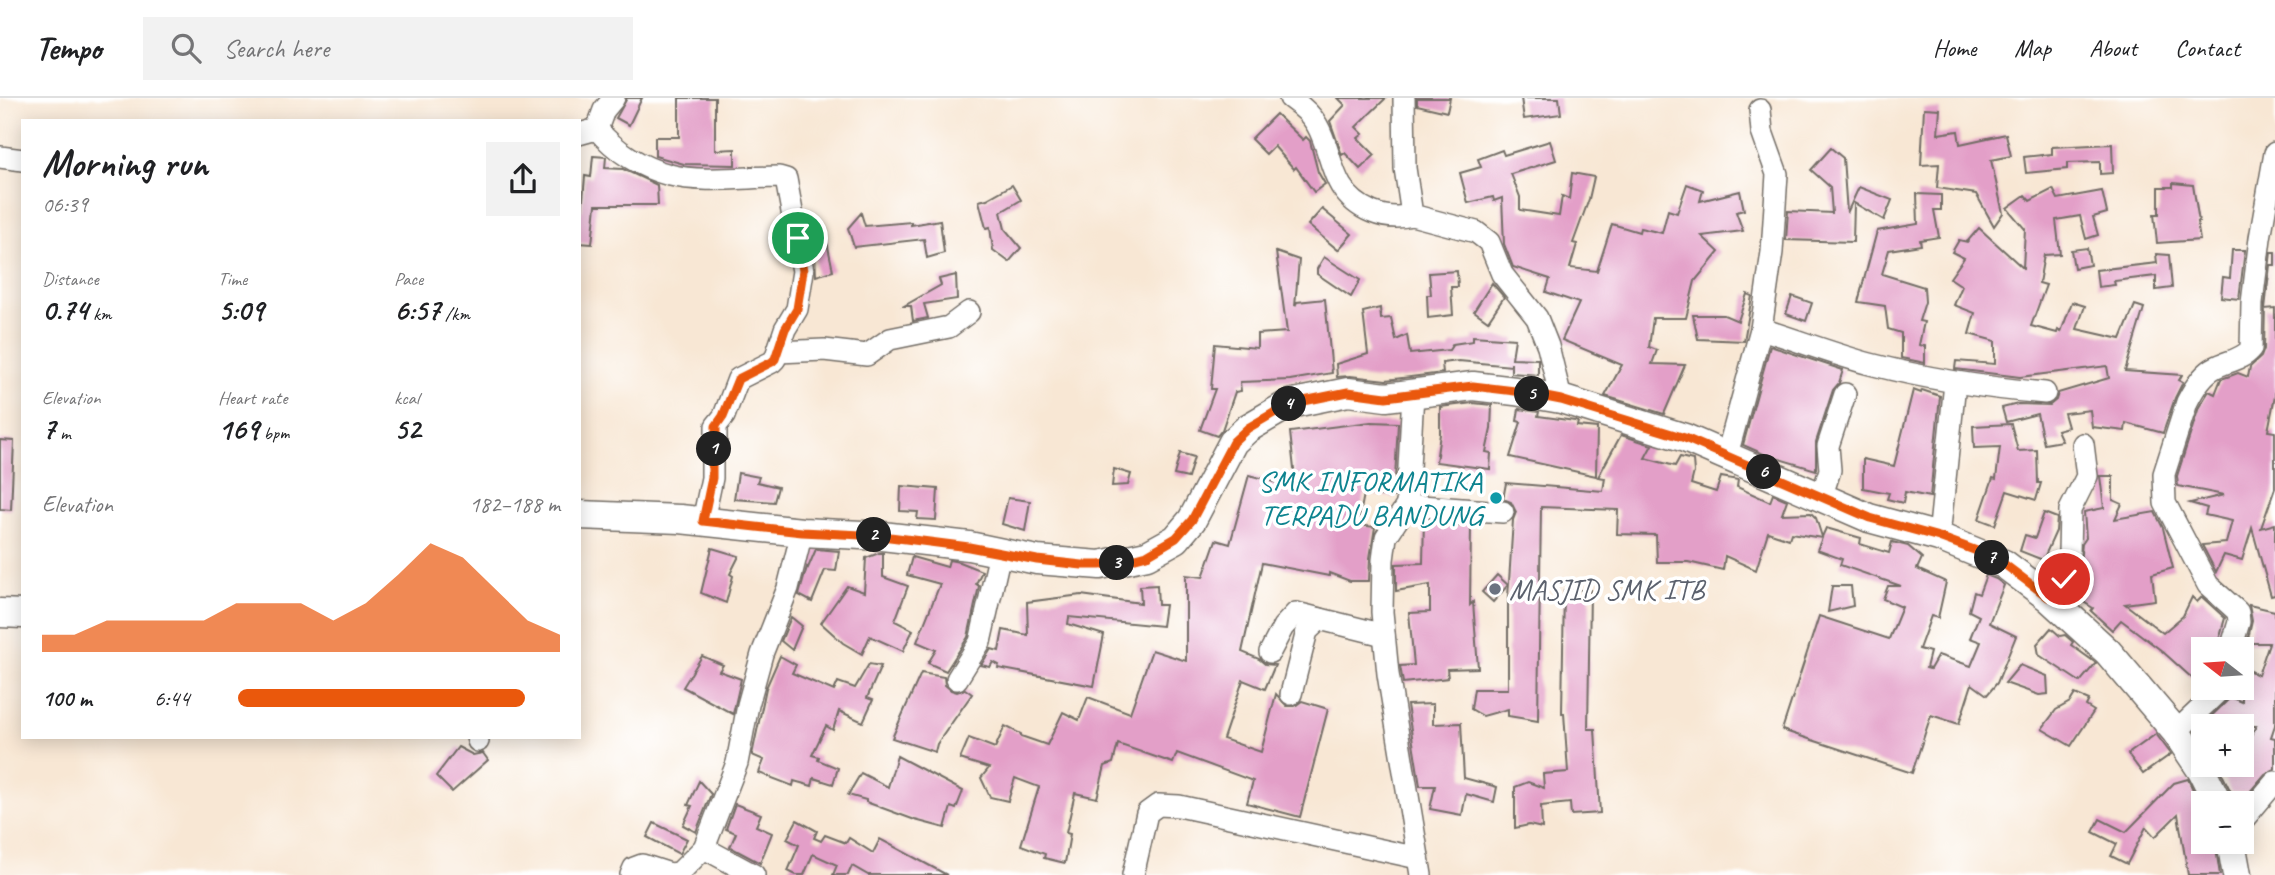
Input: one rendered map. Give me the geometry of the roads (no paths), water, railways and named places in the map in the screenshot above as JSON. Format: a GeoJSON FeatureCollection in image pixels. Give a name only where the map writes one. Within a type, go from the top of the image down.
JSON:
{"type":"FeatureCollection","features":[{"type":"Feature","properties":{"kind":"main road"},"geometry":{"type":"LineString","coordinates":[[581,515],[703,521],[802,532],[882,536],[1037,560],[1100,565],[1147,555],[1176,538],[1184,530],[1233,442],[1248,428],[1289,404],[1348,392],[1386,397],[1473,386],[1515,391],[1561,400],[1685,438],[1870,518],[1939,537],[2004,564],[2048,597],[2108,652],[2176,732],[2212,791]]}},
{"type":"Feature","properties":{"kind":"main road"},"geometry":{"type":"LineString","coordinates":[[0,613],[21,614]]}},
{"type":"Feature","properties":{"kind":"main road"},"geometry":{"type":"LineString","coordinates":[[2233,854],[2237,875]]}},
{"type":"Feature","properties":{"kind":"street"},"geometry":{"type":"LineString","coordinates":[[614,98],[588,131],[632,159],[670,175],[786,179],[803,271],[797,309],[785,329],[772,362],[738,379],[723,416],[716,426],[712,478],[703,521]]}},
{"type":"Feature","properties":{"kind":"street"},"geometry":{"type":"LineString","coordinates":[[1290,98],[1316,122],[1340,185],[1353,201],[1370,212],[1389,218],[1412,215],[1476,232],[1489,242],[1502,274],[1536,318],[1548,346],[1561,400]]}},
{"type":"Feature","properties":{"kind":"street"},"geometry":{"type":"LineString","coordinates":[[1403,99],[1405,168],[1412,215]]}},
{"type":"Feature","properties":{"kind":"street"},"geometry":{"type":"LineString","coordinates":[[1727,454],[1761,329],[1772,252],[1777,174],[1762,132],[1760,110]]}},
{"type":"Feature","properties":{"kind":"street"},"geometry":{"type":"LineString","coordinates":[[2235,637],[2239,622],[2238,612],[2216,594],[2203,578],[2167,508],[2164,474],[2187,402],[2196,386],[2210,370],[2237,359],[2251,349],[2252,303],[2275,153]]}},
{"type":"Feature","properties":{"kind":"street"},"geometry":{"type":"LineString","coordinates":[[0,156],[21,160]]}},
{"type":"Feature","properties":{"kind":"street"},"geometry":{"type":"LineString","coordinates":[[778,352],[824,349],[867,355],[890,339],[949,327],[970,312]]}},
{"type":"Feature","properties":{"kind":"street"},"geometry":{"type":"LineString","coordinates":[[1761,329],[1867,363],[1955,383],[2045,393]]}},
{"type":"Feature","properties":{"kind":"street"},"geometry":{"type":"LineString","coordinates":[[1939,537],[1955,383]]}},
{"type":"Feature","properties":{"kind":"street"},"geometry":{"type":"LineString","coordinates":[[1133,875],[1147,813],[1158,805],[1178,806],[1419,867],[1388,674],[1381,590],[1384,548],[1393,523],[1407,505],[1413,393]]}},
{"type":"Feature","properties":{"kind":"street"},"geometry":{"type":"LineString","coordinates":[[1821,498],[1830,470],[1828,446],[1845,394]]}},
{"type":"Feature","properties":{"kind":"street"},"geometry":{"type":"LineString","coordinates":[[2048,597],[2064,579],[2069,553],[2070,510],[2087,476],[2083,444]]}},
{"type":"Feature","properties":{"kind":"street"},"geometry":{"type":"LineString","coordinates":[[1407,505],[1503,512]]}},
{"type":"Feature","properties":{"kind":"street"},"geometry":{"type":"LineString","coordinates":[[631,875],[634,868],[642,865],[670,874],[679,873],[705,848],[737,762],[748,705],[762,654],[784,601],[802,532]]}},
{"type":"Feature","properties":{"kind":"street"},"geometry":{"type":"LineString","coordinates":[[957,679],[980,642],[1000,553]]}},
{"type":"Feature","properties":{"kind":"street"},"geometry":{"type":"LineString","coordinates":[[1270,652],[1283,627],[1296,613],[1384,635]]}},
{"type":"Feature","properties":{"kind":"street"},"geometry":{"type":"LineString","coordinates":[[1291,694],[1307,631],[1320,619]]}},
{"type":"Feature","properties":{"kind":"street"},"geometry":{"type":"LineString","coordinates":[[2176,732],[2209,700]]}},
{"type":"Feature","properties":{"kind":"street"},"geometry":{"type":"LineString","coordinates":[[2254,807],[2275,782]]}},
{"type":"Feature","properties":{"kind":"street"},"geometry":{"type":"LineString","coordinates":[[705,848],[754,875]]}},
{"type":"Feature","properties":{"kind":"place","name":"SMK INFORMATIKA TERPADU BANDUNG"},"geometry":{"type":"Point","coordinates":[1496,498]}},
{"type":"Feature","properties":{"kind":"place","name":"MASJID SMK ITB"},"geometry":{"type":"Point","coordinates":[1495,589]}}]}
